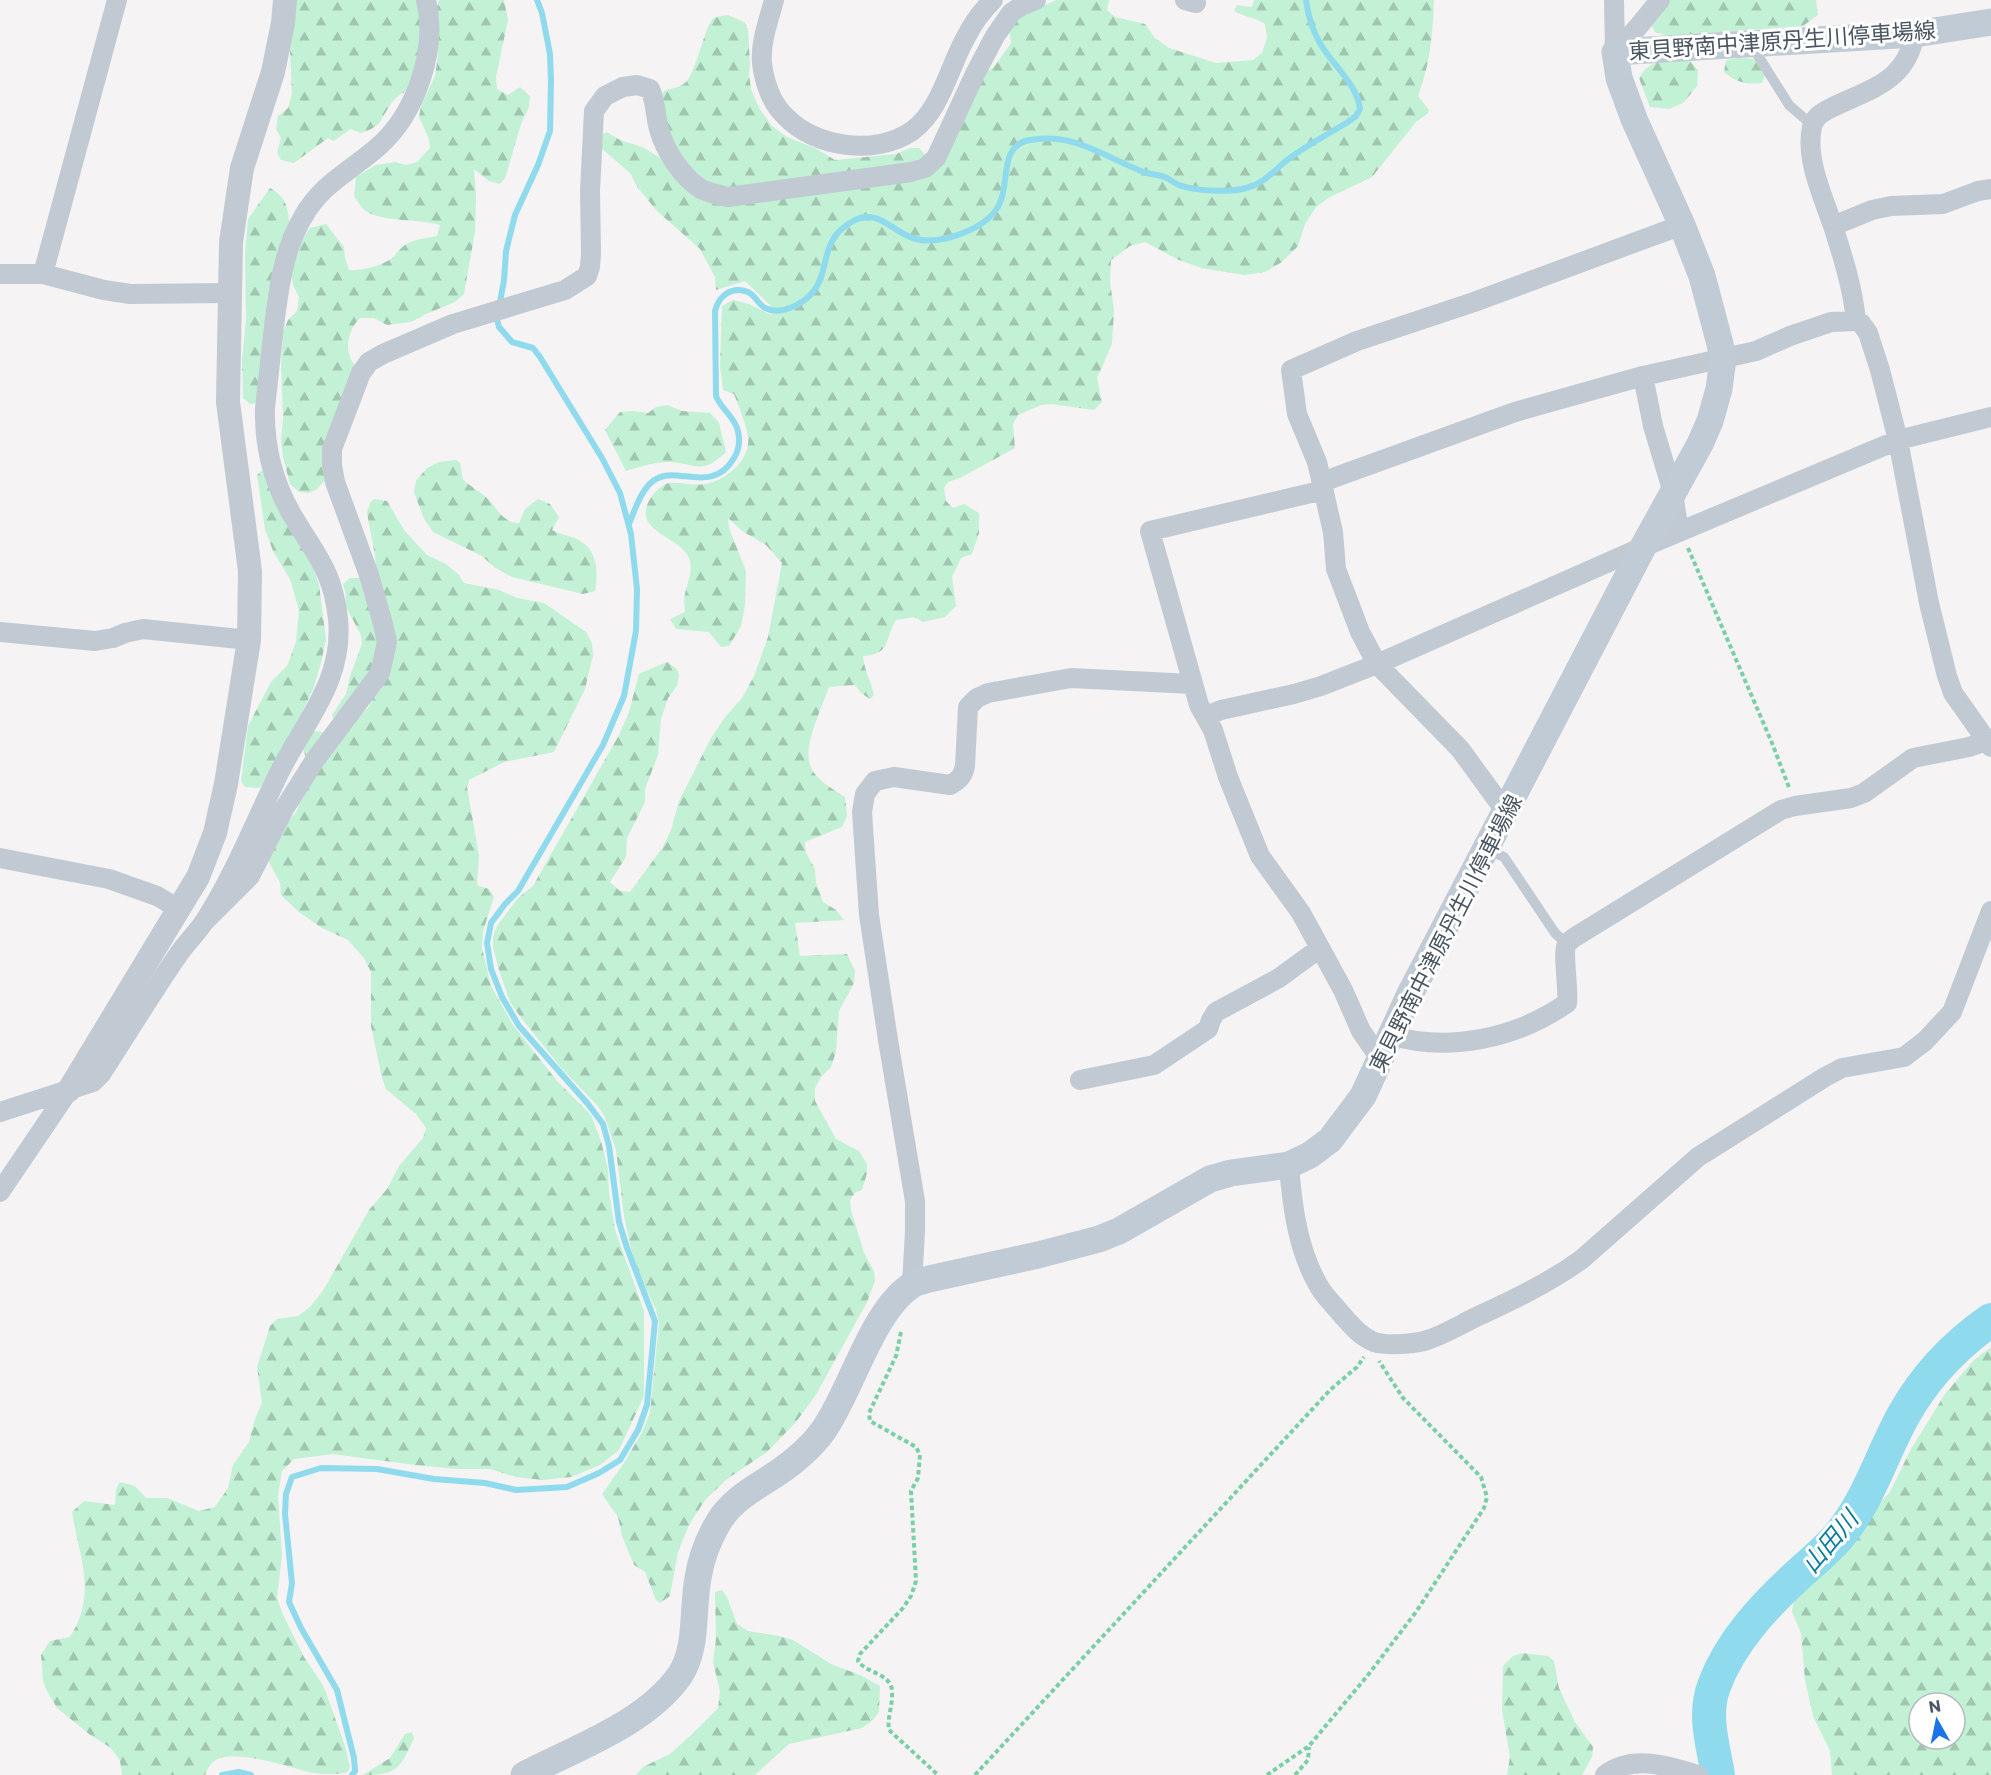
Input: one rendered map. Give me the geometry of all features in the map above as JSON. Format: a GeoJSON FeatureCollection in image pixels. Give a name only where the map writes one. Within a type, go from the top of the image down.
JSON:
{"type":"FeatureCollection","features":[{"type":"Feature","properties":{"kind":"main road","name":"東貝野南中津原丹生川停車場線"},"geometry":{"type":"LineString","coordinates":[[524,1775],[619,1727],[641,1713],[680,1675],[689,1654],[697,1579],[703,1555],[718,1522],[729,1508],[750,1491],[802,1456],[833,1417],[884,1314],[912,1285],[1099,1239],[1119,1231],[1210,1179],[1231,1173],[1289,1165],[1310,1155],[1330,1140],[1363,1096],[1385,1046],[1486,849],[1643,547],[1700,444],[1710,421],[1719,389],[1723,359],[1702,276],[1626,98],[1615,52],[1915,34],[1991,22]]}},
{"type":"Feature","properties":{"kind":"street"},"geometry":{"type":"LineString","coordinates":[[43,274],[117,0]]}},
{"type":"Feature","properties":{"kind":"street"},"geometry":{"type":"LineString","coordinates":[[0,1192],[69,1090],[179,909],[198,877],[215,833],[226,784],[249,640],[250,571],[228,402],[231,242],[242,168],[273,72],[285,0]]}},
{"type":"Feature","properties":{"kind":"street"},"geometry":{"type":"LineString","coordinates":[[205,921],[235,868],[293,746],[328,688],[338,655],[338,620],[329,575],[290,512],[267,450],[264,428],[265,408],[281,273],[290,244],[303,217],[320,192],[381,145],[392,134],[413,100],[422,77],[426,54],[428,19],[426,0]]}},
{"type":"Feature","properties":{"kind":"street"},"geometry":{"type":"LineString","coordinates":[[774,0],[764,42],[762,63],[766,83],[776,105],[785,117],[807,133],[823,139],[861,146],[882,144],[896,139],[912,130],[922,120],[934,105],[965,37],[979,15],[993,0]]}},
{"type":"Feature","properties":{"kind":"street"},"geometry":{"type":"LineString","coordinates":[[0,1112],[93,1082],[101,1074],[179,953],[205,921],[250,876],[284,809],[315,760],[380,673],[387,642],[383,624],[369,575],[335,482],[332,465],[332,449],[361,373],[369,362],[383,354],[453,324],[565,290],[587,276],[590,267],[590,191],[594,111],[605,96],[623,87],[637,85],[650,89],[654,98],[659,130],[670,155],[684,174],[702,190],[728,197],[911,172],[925,168],[936,158],[980,64],[1011,13],[1036,0]]}},
{"type":"Feature","properties":{"kind":"street"},"geometry":{"type":"LineString","coordinates":[[1614,0],[1615,52]]}},
{"type":"Feature","properties":{"kind":"street"},"geometry":{"type":"LineString","coordinates":[[1615,52],[1660,0]]}},
{"type":"Feature","properties":{"kind":"street"},"geometry":{"type":"LineString","coordinates":[[1856,321],[1847,272],[1816,177],[1811,138],[1812,125],[1818,115],[1885,83],[1896,74],[1909,56],[1915,34]]}},
{"type":"Feature","properties":{"kind":"street"},"geometry":{"type":"LineString","coordinates":[[1833,226],[1872,210],[1891,206],[1943,204],[1977,191],[1991,189]]}},
{"type":"Feature","properties":{"kind":"street"},"geometry":{"type":"LineString","coordinates":[[1506,812],[1460,748],[1377,664],[1360,632],[1336,569],[1335,545],[1323,486],[1317,462],[1298,414],[1291,370],[1357,341],[1474,302],[1682,225]]}},
{"type":"Feature","properties":{"kind":"street"},"geometry":{"type":"LineString","coordinates":[[0,274],[43,274],[104,290],[130,294],[230,293]]}},
{"type":"Feature","properties":{"kind":"street"},"geometry":{"type":"LineString","coordinates":[[1856,321],[1861,323],[1868,333],[1898,440],[1929,603],[1947,676],[1953,693],[1988,744],[1913,758],[1864,793],[1851,798],[1781,810],[1756,825],[1567,944],[1565,953],[1568,994],[1567,1003],[1560,1008],[1516,1030],[1494,1037],[1469,1041],[1420,1042],[1385,1046],[1361,1031],[1343,990],[1301,914],[1260,856],[1228,777],[1213,730],[1199,705],[1150,531],[1323,486],[1486,421],[1643,376],[1723,359],[1756,351],[1831,322],[1856,321]]}},
{"type":"Feature","properties":{"kind":"street"},"geometry":{"type":"LineString","coordinates":[[1643,376],[1653,426],[1673,493],[1679,532]]}},
{"type":"Feature","properties":{"kind":"street"},"geometry":{"type":"LineString","coordinates":[[1206,716],[1221,710],[1294,694],[1377,664],[1643,547],[1898,440],[1991,417]]}},
{"type":"Feature","properties":{"kind":"street"},"geometry":{"type":"LineString","coordinates":[[0,632],[96,641],[143,629],[249,640]]}},
{"type":"Feature","properties":{"kind":"street"},"geometry":{"type":"LineString","coordinates":[[912,1285],[915,1201],[869,915],[862,822],[865,794],[875,782],[894,777],[950,785],[958,781],[963,774],[968,707],[977,698],[988,693],[1071,678],[1192,684]]}},
{"type":"Feature","properties":{"kind":"street"},"geometry":{"type":"LineString","coordinates":[[0,858],[109,879],[157,896],[179,909]]}},
{"type":"Feature","properties":{"kind":"street"},"geometry":{"type":"LineString","coordinates":[[1289,1165],[1297,1225],[1306,1262],[1320,1289],[1353,1327],[1375,1342],[1413,1343],[1438,1336],[1562,1274],[1675,1176],[1717,1144],[1842,1068],[1892,1061],[1913,1051],[1952,1012],[1991,911]]}},
{"type":"Feature","properties":{"kind":"street"},"geometry":{"type":"LineString","coordinates":[[1080,1080],[1154,1065],[1209,1029],[1216,1012],[1279,978],[1320,948]]}},
{"type":"Feature","properties":{"kind":"street"},"geometry":{"type":"LineString","coordinates":[[1605,1775],[1623,1766],[1640,1763],[1698,1775]]}},
{"type":"Feature","properties":{"kind":"lane"},"geometry":{"type":"LineString","coordinates":[[1750,43],[1789,105],[1812,125]]}},
{"type":"Feature","properties":{"kind":"lane"},"geometry":{"type":"LineString","coordinates":[[1486,849],[1504,857],[1555,933],[1567,944]]}},
{"type":"Feature","properties":{"kind":"path"},"geometry":{"type":"LineString","coordinates":[[1679,532],[1772,743],[1795,806]]}},
{"type":"Feature","properties":{"kind":"path"},"geometry":{"type":"LineString","coordinates":[[904,1321],[896,1356],[869,1413],[870,1421],[916,1447],[920,1455],[918,1478],[911,1491],[916,1581],[911,1596],[903,1608],[860,1653],[858,1661],[861,1666],[887,1679],[891,1684],[893,1693],[887,1722],[889,1730],[938,1775]]}},
{"type":"Feature","properties":{"kind":"path"},"geometry":{"type":"LineString","coordinates":[[1267,1775],[1309,1746],[1368,1675],[1416,1612],[1484,1508],[1487,1497],[1481,1477],[1403,1398],[1378,1360],[1375,1342]]}},
{"type":"Feature","properties":{"kind":"path"},"geometry":{"type":"LineString","coordinates":[[975,1775],[1330,1390],[1357,1366],[1375,1342]]}},
{"type":"Feature","properties":{"kind":"path"},"geometry":{"type":"LineString","coordinates":[[1295,1775],[1308,1760],[1309,1746]]}},
{"type":"Feature","properties":{"kind":"green space"},"geometry":{"type":"Polygon","coordinates":[[[296,0],[420,0],[422,6],[419,59],[405,92],[393,102],[373,128],[361,133],[351,129],[333,141],[328,138],[294,163],[281,160],[277,153],[281,138],[276,129],[278,116],[288,108],[292,94],[290,50],[296,0]]]}},
{"type":"Feature","properties":{"kind":"green space"},"geometry":{"type":"Polygon","coordinates":[[[439,0],[504,0],[508,20],[496,77],[497,89],[508,95],[520,87],[530,96],[529,107],[521,124],[505,178],[500,184],[489,181],[474,169],[475,232],[464,294],[455,302],[411,322],[387,325],[374,318],[360,318],[352,329],[348,342],[349,355],[356,367],[327,478],[316,490],[308,493],[299,492],[290,484],[281,440],[283,332],[288,320],[297,311],[299,297],[291,274],[303,239],[310,228],[326,224],[344,247],[349,270],[365,269],[382,264],[409,243],[437,236],[440,225],[373,215],[362,208],[354,196],[356,177],[376,165],[395,162],[406,165],[417,162],[430,148],[429,139],[419,117],[421,106],[435,76],[438,56],[434,18],[439,0]]]}},
{"type":"Feature","properties":{"kind":"green space"},"geometry":{"type":"Polygon","coordinates":[[[1057,0],[1109,0],[1107,10],[1115,17],[1145,24],[1155,38],[1169,48],[1216,63],[1253,60],[1262,53],[1267,38],[1265,24],[1234,11],[1237,5],[1252,7],[1254,0],[1434,0],[1430,49],[1418,96],[1429,110],[1416,122],[1372,177],[1330,197],[1316,207],[1305,224],[1298,246],[1282,262],[1265,272],[1245,275],[1201,268],[1179,260],[1145,242],[1130,246],[1111,260],[1110,282],[1114,310],[1112,344],[1097,378],[1102,402],[1094,410],[1051,404],[1041,405],[1018,415],[1013,424],[1015,448],[960,478],[948,482],[944,488],[946,501],[953,508],[964,504],[979,513],[979,533],[972,554],[961,558],[952,577],[956,606],[945,617],[923,622],[914,617],[896,620],[883,649],[872,655],[863,656],[874,695],[870,699],[855,685],[829,687],[811,737],[810,765],[825,784],[845,797],[847,816],[842,827],[805,842],[806,853],[815,869],[816,883],[823,902],[836,910],[844,920],[795,923],[800,956],[847,954],[855,971],[854,983],[839,1011],[836,1052],[831,1067],[821,1077],[815,1088],[815,1101],[836,1139],[859,1151],[867,1164],[862,1190],[856,1192],[850,1200],[864,1253],[874,1271],[875,1281],[867,1302],[817,1393],[796,1422],[767,1452],[727,1479],[705,1500],[689,1525],[678,1552],[670,1596],[660,1603],[656,1600],[645,1572],[634,1565],[622,1536],[618,1517],[602,1494],[624,1463],[650,1413],[659,1323],[631,1249],[624,1216],[616,1150],[605,1117],[597,1105],[562,1069],[510,1002],[493,948],[493,937],[497,926],[518,898],[533,886],[619,735],[629,712],[639,674],[667,662],[676,668],[679,675],[677,686],[668,698],[661,719],[658,755],[645,789],[645,802],[627,838],[626,857],[610,882],[620,891],[630,892],[663,847],[671,830],[679,801],[711,738],[742,698],[754,676],[768,637],[782,563],[766,545],[742,531],[728,518],[729,528],[746,571],[745,605],[741,626],[729,646],[721,647],[709,632],[676,629],[670,619],[685,612],[684,598],[690,572],[689,558],[678,545],[655,530],[650,524],[646,518],[647,506],[654,494],[665,484],[713,482],[728,474],[741,461],[748,446],[748,437],[734,394],[723,390],[720,366],[722,306],[733,300],[749,304],[771,315],[770,305],[745,281],[716,290],[715,277],[700,249],[657,211],[638,188],[630,173],[602,149],[600,145],[602,134],[607,132],[659,157],[696,194],[914,178],[983,74],[994,67],[1011,43],[1009,24],[1016,17],[1057,0]]]}},
{"type":"Feature","properties":{"kind":"green space"},"geometry":{"type":"Polygon","coordinates":[[[1668,0],[1816,0],[1818,15],[1803,26],[1669,36],[1655,32],[1651,24],[1668,0]]]}},
{"type":"Feature","properties":{"kind":"green space"},"geometry":{"type":"Polygon","coordinates":[[[728,15],[744,22],[748,29],[751,89],[759,108],[772,126],[787,137],[817,149],[835,160],[896,154],[910,148],[919,148],[926,158],[924,164],[726,191],[697,179],[672,148],[660,99],[664,91],[686,82],[694,68],[711,22],[716,17],[728,15]]]}},
{"type":"Feature","properties":{"kind":"green space"},"geometry":{"type":"Polygon","coordinates":[[[1687,58],[1698,70],[1697,86],[1683,103],[1669,109],[1650,107],[1639,78],[1643,72],[1660,62],[1687,58]]]}},
{"type":"Feature","properties":{"kind":"green space"},"geometry":{"type":"Polygon","coordinates":[[[1754,59],[1765,75],[1762,83],[1742,82],[1724,72],[1726,60],[1754,59]]]}},
{"type":"Feature","properties":{"kind":"green space"},"geometry":{"type":"Polygon","coordinates":[[[270,188],[284,200],[288,210],[290,229],[257,403],[250,404],[243,398],[242,359],[246,321],[245,253],[248,219],[270,188]]]}},
{"type":"Feature","properties":{"kind":"green space"},"geometry":{"type":"Polygon","coordinates":[[[667,405],[682,411],[710,413],[719,423],[726,452],[717,460],[703,466],[663,462],[626,471],[605,430],[620,412],[648,413],[656,407],[667,405]]]}},
{"type":"Feature","properties":{"kind":"green space"},"geometry":{"type":"Polygon","coordinates":[[[456,460],[460,463],[463,480],[486,497],[508,520],[519,523],[525,509],[538,499],[550,504],[559,517],[552,530],[582,542],[592,553],[597,575],[595,591],[583,594],[512,577],[494,567],[482,556],[433,532],[424,519],[414,492],[416,481],[427,468],[439,462],[456,460]]]}},
{"type":"Feature","properties":{"kind":"green space"},"geometry":{"type":"Polygon","coordinates":[[[266,467],[311,560],[319,585],[326,639],[314,687],[272,775],[259,788],[245,787],[241,781],[248,726],[271,682],[287,666],[296,642],[299,610],[290,579],[273,551],[265,529],[257,475],[266,467]]]}},
{"type":"Feature","properties":{"kind":"green space"},"geometry":{"type":"Polygon","coordinates":[[[374,499],[387,501],[404,530],[427,555],[446,564],[458,574],[464,583],[544,603],[586,632],[592,643],[593,655],[585,689],[554,752],[504,762],[469,780],[467,787],[479,856],[477,885],[489,889],[494,897],[483,931],[482,948],[491,986],[513,1025],[557,1081],[591,1115],[601,1141],[608,1169],[615,1230],[644,1311],[644,1396],[619,1450],[600,1465],[571,1477],[543,1480],[516,1477],[490,1469],[415,1465],[333,1454],[294,1459],[282,1471],[278,1496],[282,1555],[277,1598],[304,1657],[324,1687],[346,1749],[350,1768],[346,1773],[318,1774],[264,1760],[229,1756],[215,1761],[205,1775],[122,1775],[120,1761],[111,1748],[89,1734],[57,1708],[43,1681],[41,1655],[50,1641],[70,1637],[83,1606],[84,1575],[72,1512],[84,1501],[115,1505],[116,1489],[120,1482],[135,1486],[146,1498],[167,1498],[199,1511],[215,1507],[228,1488],[233,1465],[249,1442],[262,1403],[257,1367],[270,1326],[277,1319],[298,1316],[311,1306],[324,1289],[369,1210],[387,1189],[399,1166],[423,1138],[426,1128],[416,1114],[386,1089],[371,1026],[371,972],[364,958],[348,940],[322,928],[299,912],[281,895],[280,883],[268,860],[285,824],[298,807],[299,796],[340,734],[368,708],[386,675],[375,556],[367,513],[374,499]]]}},
{"type":"Feature","properties":{"kind":"green space"},"geometry":{"type":"Polygon","coordinates":[[[350,578],[361,578],[369,585],[381,655],[335,722],[332,715],[346,694],[362,644],[361,635],[345,605],[346,595],[343,584],[350,578]]]}},
{"type":"Feature","properties":{"kind":"green space"},"geometry":{"type":"Polygon","coordinates":[[[312,731],[322,732],[326,737],[306,758],[302,745],[312,731]]]}},
{"type":"Feature","properties":{"kind":"green space"},"geometry":{"type":"Polygon","coordinates":[[[1991,1347],[1991,1775],[1832,1775],[1830,1751],[1813,1716],[1805,1680],[1801,1633],[1792,1612],[1795,1593],[1890,1492],[1911,1449],[1945,1394],[1974,1360],[1991,1347]]]}},
{"type":"Feature","properties":{"kind":"green space"},"geometry":{"type":"Polygon","coordinates":[[[722,1590],[737,1624],[748,1631],[793,1640],[831,1664],[860,1675],[880,1686],[879,1712],[862,1728],[789,1744],[755,1775],[636,1775],[643,1767],[670,1754],[718,1708],[720,1691],[713,1662],[716,1639],[715,1592],[722,1590]]]}},
{"type":"Feature","properties":{"kind":"green space"},"geometry":{"type":"Polygon","coordinates":[[[1522,1653],[1548,1656],[1554,1661],[1559,1688],[1575,1722],[1593,1747],[1592,1757],[1582,1775],[1507,1775],[1510,1757],[1502,1710],[1503,1666],[1513,1656],[1522,1653]]]}},
{"type":"Feature","properties":{"kind":"green space"},"geometry":{"type":"Polygon","coordinates":[[[412,1732],[414,1739],[405,1757],[396,1768],[384,1774],[363,1775],[390,1758],[405,1734],[412,1732]]]}},
{"type":"Feature","properties":{"kind":"waterway"},"geometry":{"type":"LineString","coordinates":[[352,1775],[355,1771],[354,1758],[337,1690],[301,1628],[289,1602],[292,1583],[285,1514],[286,1494],[292,1477],[321,1468],[377,1469],[434,1479],[485,1483],[516,1490],[567,1487],[599,1473],[620,1460],[638,1430],[647,1405],[655,1321],[619,1222],[609,1146],[603,1124],[519,1026],[502,997],[491,969],[487,943],[491,923],[518,891],[603,745],[624,696],[636,631],[637,589],[631,534],[620,493],[602,458],[540,357],[533,348],[512,342],[499,327],[497,319],[504,280],[506,251],[515,215],[538,165],[550,131],[550,54],[542,13],[537,0]]}},
{"type":"Feature","properties":{"kind":"waterway"},"geometry":{"type":"LineString","coordinates":[[629,524],[640,498],[652,481],[666,475],[696,477],[716,475],[726,469],[736,455],[739,434],[731,417],[716,396],[715,311],[723,296],[732,291],[742,290],[753,295],[765,308],[778,311],[791,308],[813,292],[821,278],[829,247],[837,234],[847,225],[864,217],[879,219],[908,236],[924,240],[950,238],[974,228],[988,219],[998,207],[1010,156],[1020,143],[1030,140],[1046,138],[1074,142],[1144,172],[1194,189],[1212,191],[1253,186],[1288,159],[1348,122],[1356,116],[1360,109],[1350,83],[1318,39],[1311,23],[1306,0]]}},
{"type":"Feature","properties":{"kind":"waterway","name":"山田川"},"geometry":{"type":"LineString","coordinates":[[1718,1775],[1710,1730],[1709,1708],[1714,1686],[1729,1654],[1761,1611],[1829,1547],[1849,1523],[1866,1494],[1911,1402],[1941,1363],[1991,1320]]}},
{"type":"Feature","properties":{"kind":"waterway"},"geometry":{"type":"LineString","coordinates":[[222,1775],[239,1772],[251,1775]]}}]}
